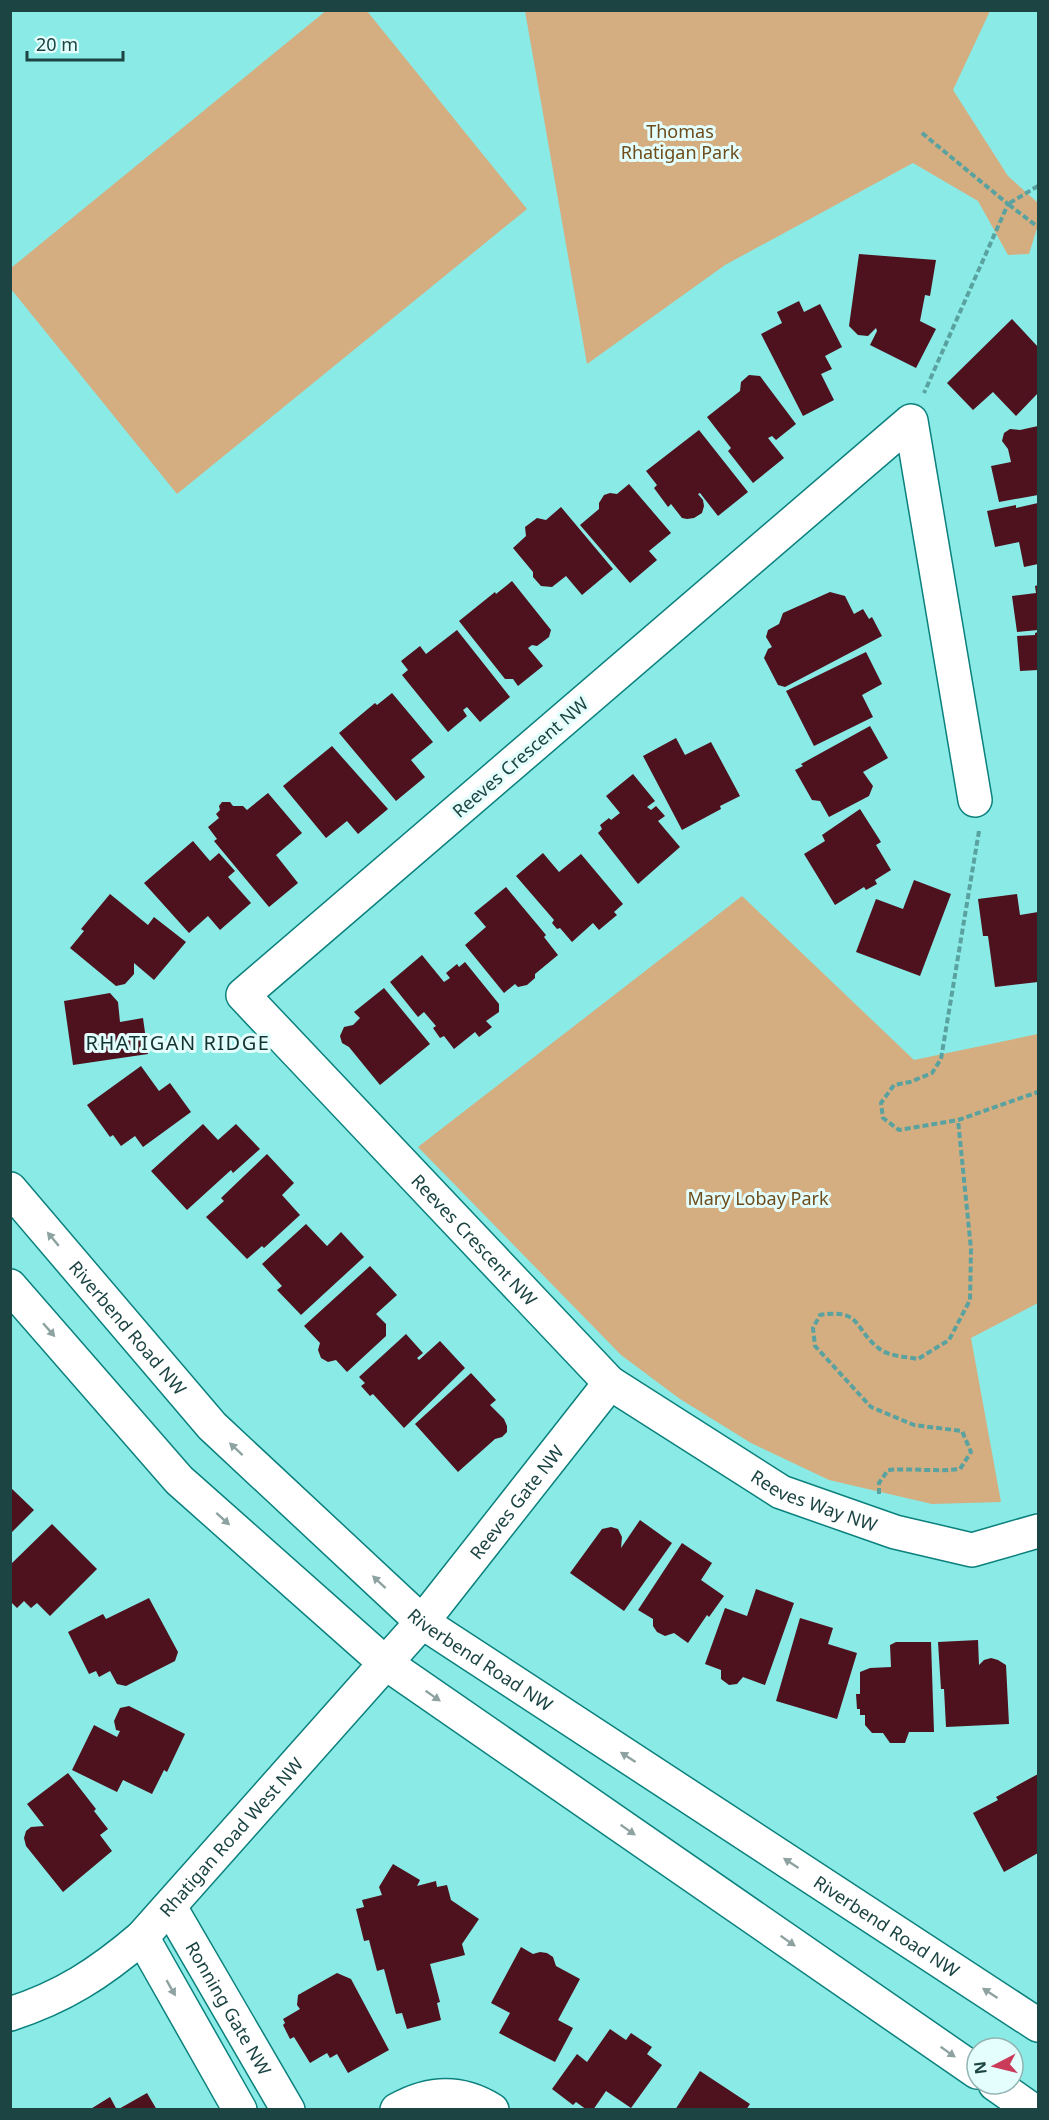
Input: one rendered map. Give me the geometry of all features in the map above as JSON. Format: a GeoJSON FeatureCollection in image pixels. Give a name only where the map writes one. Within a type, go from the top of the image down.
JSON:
{"type":"FeatureCollection","features":[{"type":"Feature","properties":{"kind":"street"},"geometry":{"type":"LineString","coordinates":[[911,421],[975,800]]}},
{"type":"Feature","properties":{"kind":"street","name":"Reeves Crescent NW"},"geometry":{"type":"LineString","coordinates":[[610,1383],[243,995],[911,421]]}},
{"type":"Feature","properties":{"kind":"street","name":"Riverbend Road NW"},"geometry":{"type":"LineString","coordinates":[[10,1189],[212,1426],[422,1622],[1038,2025]]}},
{"type":"Feature","properties":{"kind":"street"},"geometry":{"type":"LineString","coordinates":[[10,1286],[179,1480],[384,1662],[965,2064]]}},
{"type":"Feature","properties":{"kind":"street","name":"Reeves Way NW"},"geometry":{"type":"LineString","coordinates":[[610,1383],[781,1492],[895,1532],[972,1550],[1038,1531]]}},
{"type":"Feature","properties":{"kind":"street","name":"Reeves Gate NW"},"geometry":{"type":"LineString","coordinates":[[422,1622],[610,1383]]}},
{"type":"Feature","properties":{"kind":"street","name":"Rhatigan Road West NW"},"geometry":{"type":"LineString","coordinates":[[10,2014],[40,2004],[80,1984],[111,1964],[142,1937],[384,1662],[422,1622]]}},
{"type":"Feature","properties":{"kind":"street","name":"Ronning Gate NW"},"geometry":{"type":"LineString","coordinates":[[170,1907],[288,2109]]}},
{"type":"Feature","properties":{"kind":"street"},"geometry":{"type":"LineString","coordinates":[[142,1937],[240,2109]]}},
{"type":"Feature","properties":{"kind":"street"},"geometry":{"type":"LineString","coordinates":[[398,2109],[426,2098],[458,2095],[492,2109]]}},
{"type":"Feature","properties":{"kind":"street"},"geometry":{"type":"LineString","coordinates":[[1013,2096],[1032,2109]]}},
{"type":"Feature","properties":{"kind":"path"},"geometry":{"type":"LineString","coordinates":[[922,133],[1038,227]]}},
{"type":"Feature","properties":{"kind":"path"},"geometry":{"type":"LineString","coordinates":[[911,421],[1008,204],[1038,186]]}},
{"type":"Feature","properties":{"kind":"path"},"geometry":{"type":"LineString","coordinates":[[975,800],[981,823],[941,1059],[932,1073],[910,1082],[894,1085],[881,1102],[883,1118],[899,1130],[957,1120],[1038,1092]]}},
{"type":"Feature","properties":{"kind":"path"},"geometry":{"type":"LineString","coordinates":[[879,1498],[879,1483],[888,1470],[908,1468],[946,1471],[960,1469],[971,1452],[962,1431],[914,1425],[871,1407],[815,1346],[813,1328],[820,1315],[837,1312],[852,1317],[883,1352],[918,1359],[949,1340],[970,1300],[971,1250],[957,1120]]}},
{"type":"Feature","properties":{"kind":"green space"},"geometry":{"type":"Polygon","coordinates":[[[327,10],[367,11],[527,209],[177,494],[11,289],[11,268],[327,10]]]}},
{"type":"Feature","properties":{"kind":"green space","name":"Thomas Rhatigan Park"},"geometry":{"type":"Polygon","coordinates":[[[525,11],[990,11],[953,90],[1008,176],[1038,203],[1038,225],[1029,254],[1008,255],[978,201],[913,163],[725,265],[587,364],[525,11]]]}},
{"type":"Feature","properties":{"kind":"green space","name":"Mary Lobay Park"},"geometry":{"type":"Polygon","coordinates":[[[742,896],[914,1060],[1038,1034],[1038,1303],[971,1338],[1001,1502],[932,1504],[829,1480],[751,1443],[680,1399],[621,1355],[418,1147],[742,896]]]}},
{"type":"Feature","properties":{"kind":"building"},"geometry":{"type":"Polygon","coordinates":[[[859,254],[936,260],[930,296],[925,295],[920,321],[936,329],[916,368],[870,345],[877,331],[876,328],[868,336],[858,335],[849,326],[859,254]]]}},
{"type":"Feature","properties":{"kind":"building"},"geometry":{"type":"Polygon","coordinates":[[[799,301],[804,312],[820,304],[842,347],[825,356],[832,369],[821,374],[834,400],[803,416],[761,334],[782,323],[777,312],[799,301]]]}},
{"type":"Feature","properties":{"kind":"building"},"geometry":{"type":"Polygon","coordinates":[[[1012,319],[1038,347],[1038,393],[1016,416],[993,392],[973,410],[947,383],[1012,319]]]}},
{"type":"Feature","properties":{"kind":"building"},"geometry":{"type":"Polygon","coordinates":[[[749,375],[760,376],[796,424],[776,440],[772,436],[768,438],[784,458],[753,483],[728,451],[731,448],[707,417],[740,391],[741,382],[749,375]]]}},
{"type":"Feature","properties":{"kind":"building"},"geometry":{"type":"Polygon","coordinates":[[[1038,426],[1038,495],[999,502],[991,466],[1011,462],[1008,449],[1002,441],[1004,433],[1010,429],[1020,430],[1038,426]]]}},
{"type":"Feature","properties":{"kind":"building"},"geometry":{"type":"Polygon","coordinates":[[[699,430],[748,492],[718,516],[700,493],[698,494],[704,506],[702,513],[687,519],[682,518],[671,504],[668,507],[654,488],[657,485],[646,471],[699,430]]]}},
{"type":"Feature","properties":{"kind":"building"},"geometry":{"type":"Polygon","coordinates":[[[629,484],[671,533],[649,551],[657,560],[630,583],[580,525],[599,509],[599,503],[604,495],[617,494],[629,484]]]}},
{"type":"Feature","properties":{"kind":"building"},"geometry":{"type":"Polygon","coordinates":[[[1038,503],[1038,564],[1024,567],[1019,542],[995,547],[987,511],[1038,503]]]}},
{"type":"Feature","properties":{"kind":"building"},"geometry":{"type":"Polygon","coordinates":[[[561,507],[613,569],[582,595],[566,576],[552,587],[541,586],[533,577],[533,572],[513,548],[526,536],[525,527],[537,518],[546,520],[561,507]]]}},
{"type":"Feature","properties":{"kind":"building"},"geometry":{"type":"Polygon","coordinates":[[[512,581],[551,630],[549,637],[537,646],[532,645],[528,648],[543,666],[518,686],[513,679],[505,679],[459,621],[512,581]]]}},
{"type":"Feature","properties":{"kind":"building"},"geometry":{"type":"Polygon","coordinates":[[[1038,585],[1038,630],[1017,632],[1012,596],[1036,593],[1035,586],[1038,585]]]}},
{"type":"Feature","properties":{"kind":"building"},"geometry":{"type":"Polygon","coordinates":[[[830,592],[845,596],[854,614],[863,609],[869,619],[872,617],[882,636],[785,687],[778,685],[764,658],[768,649],[772,647],[766,637],[768,630],[779,624],[783,613],[830,592]]]}},
{"type":"Feature","properties":{"kind":"building"},"geometry":{"type":"Polygon","coordinates":[[[457,630],[510,697],[480,722],[467,707],[463,710],[467,716],[448,732],[402,675],[408,670],[401,661],[420,646],[426,654],[457,630]]]}},
{"type":"Feature","properties":{"kind":"building"},"geometry":{"type":"Polygon","coordinates":[[[1038,632],[1038,670],[1020,671],[1017,636],[1035,635],[1038,632]]]}},
{"type":"Feature","properties":{"kind":"building"},"geometry":{"type":"Polygon","coordinates":[[[866,652],[882,684],[862,695],[873,717],[814,746],[786,691],[866,652]]]}},
{"type":"Feature","properties":{"kind":"building"},"geometry":{"type":"Polygon","coordinates":[[[392,693],[433,742],[411,760],[425,777],[396,801],[339,733],[375,703],[377,705],[392,693]]]}},
{"type":"Feature","properties":{"kind":"building"},"geometry":{"type":"Polygon","coordinates":[[[870,726],[888,758],[863,772],[873,786],[869,796],[829,817],[820,801],[812,800],[795,770],[803,766],[801,764],[870,726]]]}},
{"type":"Feature","properties":{"kind":"building"},"geometry":{"type":"Polygon","coordinates":[[[676,738],[685,755],[711,742],[740,796],[682,830],[643,756],[676,738]]]}},
{"type":"Feature","properties":{"kind":"building"},"geometry":{"type":"Polygon","coordinates":[[[332,746],[388,809],[358,834],[347,821],[326,838],[283,786],[332,746]]]}},
{"type":"Feature","properties":{"kind":"building"},"geometry":{"type":"Polygon","coordinates":[[[633,774],[655,801],[647,807],[651,810],[656,806],[665,816],[658,821],[680,847],[638,884],[598,833],[602,829],[600,825],[620,813],[606,796],[633,774]]]}},
{"type":"Feature","properties":{"kind":"building"},"geometry":{"type":"Polygon","coordinates":[[[268,793],[302,833],[276,855],[298,883],[269,907],[214,841],[217,839],[208,827],[219,818],[216,814],[222,802],[230,802],[233,806],[243,806],[247,810],[268,793]]]}},
{"type":"Feature","properties":{"kind":"building"},"geometry":{"type":"Polygon","coordinates":[[[860,809],[881,842],[876,845],[891,870],[875,880],[877,884],[866,890],[864,887],[835,905],[804,854],[825,841],[822,835],[860,809]]]}},
{"type":"Feature","properties":{"kind":"building"},"geometry":{"type":"Polygon","coordinates":[[[193,841],[210,861],[219,853],[235,871],[228,877],[251,903],[220,930],[208,916],[189,933],[144,883],[193,841]]]}},
{"type":"Feature","properties":{"kind":"building"},"geometry":{"type":"Polygon","coordinates":[[[543,853],[559,872],[581,854],[623,904],[614,912],[617,915],[599,930],[593,923],[572,942],[560,928],[557,929],[552,923],[554,920],[516,876],[543,853]]]}},
{"type":"Feature","properties":{"kind":"building"},"geometry":{"type":"Polygon","coordinates":[[[914,880],[951,894],[920,976],[856,952],[876,899],[903,909],[914,880]]]}},
{"type":"Feature","properties":{"kind":"building"},"geometry":{"type":"Polygon","coordinates":[[[506,887],[546,935],[544,937],[558,955],[535,974],[535,978],[527,985],[518,987],[515,984],[504,993],[465,945],[486,927],[474,913],[506,887]]]}},
{"type":"Feature","properties":{"kind":"building"},"geometry":{"type":"Polygon","coordinates":[[[110,894],[148,925],[154,917],[186,942],[154,980],[134,963],[134,974],[125,984],[116,986],[70,948],[84,931],[81,929],[110,894]]]}},
{"type":"Feature","properties":{"kind":"building"},"geometry":{"type":"Polygon","coordinates":[[[1017,894],[1020,915],[1038,912],[1038,982],[995,987],[988,936],[983,936],[978,899],[1017,894]]]}},
{"type":"Feature","properties":{"kind":"building"},"geometry":{"type":"Polygon","coordinates":[[[422,955],[444,982],[450,978],[446,973],[457,964],[459,967],[465,962],[499,1004],[499,1012],[486,1021],[492,1027],[479,1037],[475,1032],[454,1049],[444,1036],[440,1038],[433,1028],[436,1026],[424,1012],[418,1017],[390,982],[422,955]]]}},
{"type":"Feature","properties":{"kind":"building"},"geometry":{"type":"Polygon","coordinates":[[[384,988],[430,1044],[380,1085],[349,1047],[342,1043],[340,1036],[344,1027],[353,1025],[360,1018],[354,1012],[384,988]]]}},
{"type":"Feature","properties":{"kind":"building"},"geometry":{"type":"Polygon","coordinates":[[[110,993],[118,1002],[120,1022],[143,1018],[148,1054],[73,1065],[64,1001],[110,993]]]}},
{"type":"Feature","properties":{"kind":"building"},"geometry":{"type":"Polygon","coordinates":[[[141,1066],[159,1091],[170,1083],[191,1112],[143,1147],[135,1136],[121,1146],[113,1135],[110,1137],[87,1105],[141,1066]]]}},
{"type":"Feature","properties":{"kind":"building"},"geometry":{"type":"Polygon","coordinates":[[[203,1124],[218,1140],[236,1124],[260,1149],[233,1173],[231,1170],[187,1210],[151,1171],[203,1124]]]}},
{"type":"Feature","properties":{"kind":"building"},"geometry":{"type":"Polygon","coordinates":[[[267,1154],[294,1183],[282,1195],[300,1215],[264,1248],[262,1246],[247,1259],[206,1217],[224,1201],[221,1198],[267,1154]]]}},
{"type":"Feature","properties":{"kind":"building"},"geometry":{"type":"Polygon","coordinates":[[[306,1224],[327,1246],[341,1232],[364,1257],[301,1315],[277,1290],[282,1286],[262,1264],[306,1224]]]}},
{"type":"Feature","properties":{"kind":"building"},"geometry":{"type":"Polygon","coordinates":[[[370,1266],[397,1295],[376,1314],[386,1324],[386,1336],[347,1372],[336,1360],[328,1362],[321,1358],[318,1350],[320,1343],[304,1326],[370,1266]]]}},
{"type":"Feature","properties":{"kind":"building"},"geometry":{"type":"Polygon","coordinates":[[[406,1334],[423,1353],[417,1358],[419,1360],[440,1341],[465,1368],[404,1428],[373,1394],[370,1396],[361,1386],[365,1383],[359,1377],[406,1334]]]}},
{"type":"Feature","properties":{"kind":"building"},"geometry":{"type":"Polygon","coordinates":[[[471,1373],[496,1400],[490,1405],[504,1419],[507,1432],[495,1439],[458,1472],[415,1424],[471,1373]]]}},
{"type":"Feature","properties":{"kind":"building"},"geometry":{"type":"Polygon","coordinates":[[[10,1487],[34,1510],[10,1534],[10,1487]]]}},
{"type":"Feature","properties":{"kind":"building"},"geometry":{"type":"Polygon","coordinates":[[[640,1520],[672,1543],[624,1611],[570,1573],[602,1529],[611,1527],[618,1529],[622,1537],[621,1548],[640,1520]]]}},
{"type":"Feature","properties":{"kind":"building"},"geometry":{"type":"Polygon","coordinates":[[[52,1524],[97,1569],[50,1616],[37,1603],[31,1608],[24,1601],[17,1608],[10,1601],[10,1565],[52,1524]]]}},
{"type":"Feature","properties":{"kind":"building"},"geometry":{"type":"Polygon","coordinates":[[[682,1543],[712,1563],[701,1580],[724,1596],[709,1617],[707,1615],[688,1643],[674,1633],[665,1636],[657,1632],[653,1626],[653,1619],[638,1610],[682,1543]]]}},
{"type":"Feature","properties":{"kind":"building"},"geometry":{"type":"Polygon","coordinates":[[[756,1589],[794,1603],[765,1685],[743,1677],[737,1684],[729,1685],[721,1679],[721,1670],[705,1664],[725,1608],[747,1616],[756,1589]]]}},
{"type":"Feature","properties":{"kind":"building"},"geometry":{"type":"Polygon","coordinates":[[[149,1598],[178,1652],[175,1661],[126,1686],[117,1684],[110,1671],[99,1677],[96,1671],[89,1674],[68,1632],[103,1614],[106,1619],[149,1598]]]}},
{"type":"Feature","properties":{"kind":"building"},"geometry":{"type":"Polygon","coordinates":[[[800,1618],[833,1628],[828,1644],[857,1653],[837,1719],[776,1701],[800,1618]]]}},
{"type":"Feature","properties":{"kind":"building"},"geometry":{"type":"Polygon","coordinates":[[[978,1640],[979,1665],[991,1658],[1006,1665],[1009,1724],[946,1727],[938,1642],[978,1640]]]}},
{"type":"Feature","properties":{"kind":"building"},"geometry":{"type":"Polygon","coordinates":[[[896,1642],[931,1642],[934,1732],[909,1732],[905,1743],[890,1743],[883,1733],[872,1733],[865,1725],[865,1715],[860,1715],[860,1709],[857,1709],[856,1694],[860,1694],[860,1672],[870,1668],[891,1667],[890,1645],[896,1642]]]}},
{"type":"Feature","properties":{"kind":"building"},"geometry":{"type":"Polygon","coordinates":[[[129,1706],[185,1734],[167,1772],[164,1770],[152,1794],[123,1780],[117,1792],[72,1770],[94,1725],[117,1737],[120,1731],[116,1730],[114,1721],[120,1708],[129,1706]]]}},
{"type":"Feature","properties":{"kind":"building"},"geometry":{"type":"Polygon","coordinates":[[[68,1773],[96,1809],[94,1811],[108,1829],[100,1835],[112,1851],[63,1892],[26,1846],[24,1838],[26,1831],[31,1827],[44,1826],[27,1804],[68,1773]]]}},
{"type":"Feature","properties":{"kind":"building"},"geometry":{"type":"Polygon","coordinates":[[[1038,1774],[1038,1853],[1004,1872],[973,1813],[998,1800],[996,1797],[1038,1774]]]}},
{"type":"Feature","properties":{"kind":"building"},"geometry":{"type":"Polygon","coordinates":[[[393,1864],[420,1880],[417,1886],[436,1881],[437,1887],[447,1885],[451,1900],[479,1919],[462,1944],[465,1955],[430,1964],[440,2002],[437,2003],[441,2020],[407,2029],[402,2013],[396,2014],[384,1969],[377,1971],[369,1940],[364,1941],[356,1909],[364,1907],[362,1900],[382,1895],[379,1887],[393,1864]]]}},
{"type":"Feature","properties":{"kind":"building"},"geometry":{"type":"Polygon","coordinates":[[[521,1947],[533,1954],[547,1953],[553,1957],[556,1966],[580,1979],[558,2020],[573,2028],[555,2062],[499,2033],[510,2013],[491,2003],[521,1947]]]}},
{"type":"Feature","properties":{"kind":"building"},"geometry":{"type":"Polygon","coordinates":[[[337,1973],[351,1979],[389,2050],[348,2073],[337,2054],[330,2058],[327,2053],[310,2063],[294,2037],[290,2039],[283,2025],[285,2023],[283,2019],[300,2009],[297,2005],[298,1995],[337,1973]]]}},
{"type":"Feature","properties":{"kind":"building"},"geometry":{"type":"Polygon","coordinates":[[[610,2029],[626,2040],[631,2033],[652,2047],[647,2054],[662,2065],[631,2108],[606,2091],[593,2110],[587,2110],[576,2102],[573,2105],[552,2089],[577,2054],[587,2062],[610,2029]]]}},
{"type":"Feature","properties":{"kind":"building"},"geometry":{"type":"Polygon","coordinates":[[[700,2071],[750,2104],[746,2110],[675,2110],[700,2071]]]}},
{"type":"Feature","properties":{"kind":"building"},"geometry":{"type":"Polygon","coordinates":[[[147,2093],[157,2110],[117,2110],[147,2093]]]}},
{"type":"Feature","properties":{"kind":"building"},"geometry":{"type":"Polygon","coordinates":[[[110,2097],[117,2110],[89,2110],[110,2097]]]}},
{"type":"Feature","properties":{"kind":"district","name":"RHATIGAN RIDGE"},"geometry":{"type":"Point","coordinates":[178,1042]}}]}
